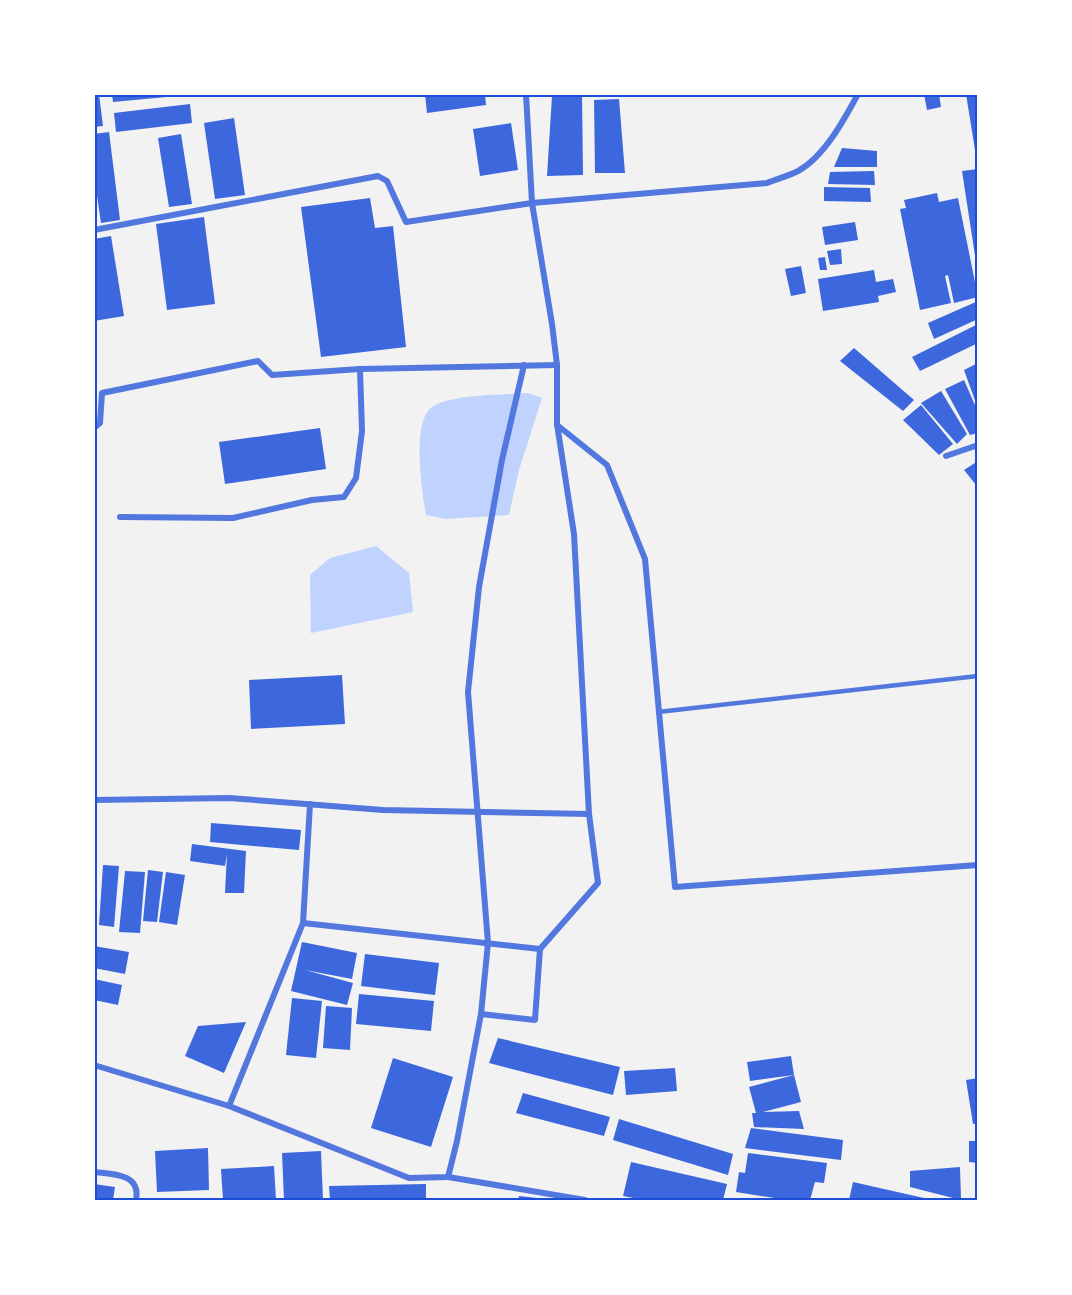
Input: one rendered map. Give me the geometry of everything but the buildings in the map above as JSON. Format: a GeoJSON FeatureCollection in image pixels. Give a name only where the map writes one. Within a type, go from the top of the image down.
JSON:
{"type":"FeatureCollection","features":[{"type":"Feature","properties":{"kind":"street"},"geometry":{"type":"LineString","coordinates":[[481,1014],[535,1020],[540,949],[598,883],[590,814],[574,534],[557,424],[557,365],[532,203],[526,94]]}},
{"type":"Feature","properties":{"kind":"street"},"geometry":{"type":"LineString","coordinates":[[94,230],[378,176],[387,181],[406,222],[532,203],[767,183],[799,171],[822,149],[846,117],[858,94]]}},
{"type":"Feature","properties":{"kind":"street"},"geometry":{"type":"LineString","coordinates":[[94,428],[100,423],[102,393],[258,361],[272,375],[360,369],[557,365]]}},
{"type":"Feature","properties":{"kind":"street"},"geometry":{"type":"LineString","coordinates":[[448,1177],[481,1014],[488,943],[468,692],[479,587],[502,460],[524,365]]}},
{"type":"Feature","properties":{"kind":"street"},"geometry":{"type":"LineString","coordinates":[[120,517],[233,518],[312,500],[344,497],[356,478],[362,431],[360,369]]}},
{"type":"Feature","properties":{"kind":"street"},"geometry":{"type":"LineString","coordinates":[[557,424],[607,465],[645,559],[675,887],[978,865]]}},
{"type":"Feature","properties":{"kind":"street"},"geometry":{"type":"LineString","coordinates":[[946,456],[978,445]]}},
{"type":"Feature","properties":{"kind":"street"},"geometry":{"type":"LineString","coordinates":[[94,800],[229,798],[383,810],[590,814]]}},
{"type":"Feature","properties":{"kind":"street"},"geometry":{"type":"LineString","coordinates":[[229,1106],[303,923],[310,804]]}},
{"type":"Feature","properties":{"kind":"street"},"geometry":{"type":"LineString","coordinates":[[303,923],[540,949]]}},
{"type":"Feature","properties":{"kind":"street"},"geometry":{"type":"LineString","coordinates":[[94,1065],[229,1106],[409,1178],[448,1177],[585,1200]]}},
{"type":"Feature","properties":{"kind":"street"},"geometry":{"type":"LineString","coordinates":[[94,1172],[122,1175],[132,1180],[138,1191],[136,1200]]}},
{"type":"Feature","properties":{"kind":"lane"},"geometry":{"type":"LineString","coordinates":[[658,712],[978,676]]}},
{"type":"Feature","properties":{"kind":"water"},"geometry":{"type":"Polygon","coordinates":[[[528,393],[542,398],[519,470],[509,515],[446,519],[426,515],[420,442],[426,415],[432,407],[464,397],[528,393]]]}},
{"type":"Feature","properties":{"kind":"water"},"geometry":{"type":"Polygon","coordinates":[[[376,546],[409,573],[413,612],[311,633],[310,575],[330,558],[376,546]]]}}]}
